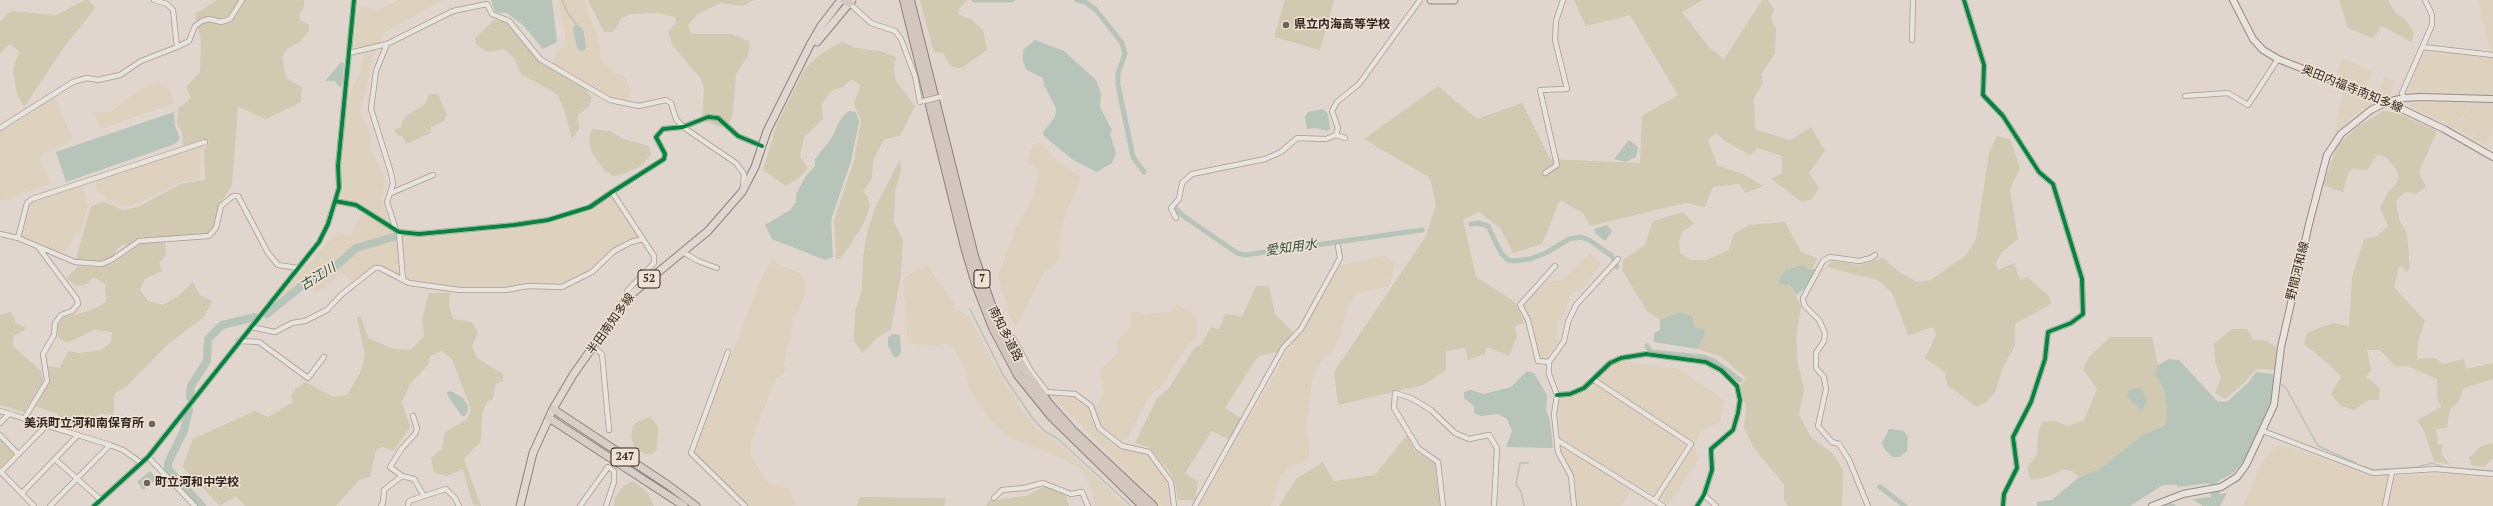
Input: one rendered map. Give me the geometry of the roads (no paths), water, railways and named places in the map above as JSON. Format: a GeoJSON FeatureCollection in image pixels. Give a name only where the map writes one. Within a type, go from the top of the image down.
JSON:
{"type":"FeatureCollection","features":[{"type":"Feature","properties":{"kind":"highway","name":"南知多道路"},"geometry":{"type":"LineString","coordinates":[[904,0],[965,248],[992,328],[1018,375],[1052,417],[1143,506]]}},
{"type":"Feature","properties":{"kind":"highway","name":"南知多道路"},"geometry":{"type":"LineString","coordinates":[[910,0],[974,256],[998,325],[1024,369],[1049,404],[1074,432],[1153,506]]}},
{"type":"Feature","properties":{"kind":"highway"},"geometry":{"type":"LineString","coordinates":[[914,0],[921,28],[919,35]]}},
{"type":"Feature","properties":{"kind":"highway","name":"247"},"geometry":{"type":"LineString","coordinates":[[553,409],[668,485],[696,506]]}},
{"type":"Feature","properties":{"kind":"highway","name":"247"},"geometry":{"type":"LineString","coordinates":[[549,418],[684,506]]}},
{"type":"Feature","properties":{"kind":"main road","name":"半田南知多線"},"geometry":{"type":"LineString","coordinates":[[520,506],[533,453],[553,409],[573,375],[628,297],[708,231],[742,192],[767,131],[800,66],[821,26],[841,0]]}},
{"type":"Feature","properties":{"kind":"main road"},"geometry":{"type":"LineString","coordinates":[[1431,0],[1454,0]]}},
{"type":"Feature","properties":{"kind":"main road","name":"奥田内福寺南知多線"},"geometry":{"type":"LineString","coordinates":[[2233,0],[2253,39],[2278,59],[2387,102],[2444,129],[2493,157]]}},
{"type":"Feature","properties":{"kind":"main road","name":"半田南知多線"},"geometry":{"type":"LineString","coordinates":[[800,66],[848,1]]}},
{"type":"Feature","properties":{"kind":"main road","name":"野間河和線"},"geometry":{"type":"LineString","coordinates":[[2152,506],[2183,494],[2222,487],[2242,471],[2263,431],[2276,397],[2281,347],[2287,315],[2327,155],[2333,143],[2360,116],[2387,102],[2421,96],[2493,99]]}},
{"type":"Feature","properties":{"kind":"street"},"geometry":{"type":"LineString","coordinates":[[154,0],[167,4],[173,10],[177,47]]}},
{"type":"Feature","properties":{"kind":"street"},"geometry":{"type":"LineString","coordinates":[[0,128],[73,82],[87,78],[98,80],[120,75],[141,61],[189,41],[195,26],[202,21],[209,19],[221,22],[230,19],[242,0]]}},
{"type":"Feature","properties":{"kind":"street"},"geometry":{"type":"LineString","coordinates":[[94,506],[140,462],[148,457],[319,242],[328,224],[339,188],[338,166],[354,0]]}},
{"type":"Feature","properties":{"kind":"street"},"geometry":{"type":"LineString","coordinates":[[1336,135],[1338,128],[1332,111],[1337,102],[1359,84],[1420,0]]}},
{"type":"Feature","properties":{"kind":"street"},"geometry":{"type":"LineString","coordinates":[[1545,173],[1557,165],[1540,90],[1567,89],[1555,40],[1556,21],[1563,0]]}},
{"type":"Feature","properties":{"kind":"street"},"geometry":{"type":"LineString","coordinates":[[1912,40],[1913,0]]}},
{"type":"Feature","properties":{"kind":"street"},"geometry":{"type":"LineString","coordinates":[[1964,0],[1984,65],[1983,95],[2003,116],[2039,172],[2053,184],[2082,279],[2083,314],[2071,323],[2048,332],[2045,359],[2031,402],[2013,437],[2017,468],[2004,494],[2003,506]]}},
{"type":"Feature","properties":{"kind":"street"},"geometry":{"type":"LineString","coordinates":[[2404,98],[2402,93],[2432,25],[2432,15],[2425,0]]}},
{"type":"Feature","properties":{"kind":"street"},"geometry":{"type":"LineString","coordinates":[[848,1],[871,23],[895,31],[901,39],[915,76],[922,101],[940,97]]}},
{"type":"Feature","properties":{"kind":"street"},"geometry":{"type":"LineString","coordinates":[[349,53],[387,44],[452,11],[487,4],[492,14],[509,21],[540,59],[610,100],[639,106],[666,100],[671,103],[676,119],[683,127],[736,162],[744,174],[742,192]]}},
{"type":"Feature","properties":{"kind":"street"},"geometry":{"type":"LineString","coordinates":[[387,44],[376,71],[371,109],[391,173],[393,184],[387,202],[398,231],[403,280]]}},
{"type":"Feature","properties":{"kind":"street"},"geometry":{"type":"LineString","coordinates":[[2423,47],[2493,55]]}},
{"type":"Feature","properties":{"kind":"street"},"geometry":{"type":"LineString","coordinates":[[2185,96],[2228,93],[2248,105],[2278,59]]}},
{"type":"Feature","properties":{"kind":"street"},"geometry":{"type":"LineString","coordinates":[[335,201],[356,205],[398,231],[419,234],[465,231],[548,220],[590,207],[664,159],[665,154],[656,137],[663,129],[683,127],[708,117],[718,118],[738,136],[762,146]]}},
{"type":"Feature","properties":{"kind":"street"},"geometry":{"type":"LineString","coordinates":[[1176,218],[1171,208],[1179,199],[1182,183],[1192,174],[1265,159],[1281,152],[1297,138],[1326,139],[1336,135],[1345,138]]}},
{"type":"Feature","properties":{"kind":"street"},"geometry":{"type":"LineString","coordinates":[[18,238],[27,203],[32,199],[205,142]]}},
{"type":"Feature","properties":{"kind":"street"},"geometry":{"type":"LineString","coordinates":[[391,193],[432,175]]}},
{"type":"Feature","properties":{"kind":"street"},"geometry":{"type":"LineString","coordinates":[[612,192],[654,256],[654,263],[626,291],[628,297]]}},
{"type":"Feature","properties":{"kind":"street"},"geometry":{"type":"LineString","coordinates":[[0,234],[18,238],[75,262],[102,264],[113,259],[139,241],[209,236],[216,228],[221,206],[226,199],[232,196],[238,196],[268,253],[278,264],[298,268]]}},
{"type":"Feature","properties":{"kind":"street"},"geometry":{"type":"LineString","coordinates":[[251,327],[275,332],[327,310],[342,294],[375,268],[380,268],[409,283],[460,290],[506,290],[528,286],[562,287],[592,272],[614,251],[625,245],[643,239]]}},
{"type":"Feature","properties":{"kind":"street"},"geometry":{"type":"LineString","coordinates":[[1195,506],[1283,348],[1301,329],[1340,258],[1338,246]]}},
{"type":"Feature","properties":{"kind":"street"},"geometry":{"type":"LineString","coordinates":[[24,419],[47,382],[43,354],[54,336],[55,324],[61,315],[72,311],[78,304],[77,299],[39,248]]}},
{"type":"Feature","properties":{"kind":"street"},"geometry":{"type":"LineString","coordinates":[[683,252],[698,262],[717,268]]}},
{"type":"Feature","properties":{"kind":"street"},"geometry":{"type":"LineString","coordinates":[[1868,506],[1849,460],[1839,444],[1832,442],[1818,426],[1826,389],[1824,377],[1816,368],[1816,353],[1824,341],[1824,332],[1819,320],[1804,305],[1803,298],[1823,261],[1830,257],[1859,261],[1871,258],[1875,255]]}},
{"type":"Feature","properties":{"kind":"street"},"geometry":{"type":"LineString","coordinates":[[1574,506],[1571,476],[1558,452],[1554,414],[1557,395],[1549,374],[1550,362],[1564,341],[1568,322],[1576,305],[1611,264],[1618,259]]}},
{"type":"Feature","properties":{"kind":"street"},"geometry":{"type":"LineString","coordinates":[[1550,362],[1538,361],[1528,320],[1520,305],[1556,266]]}},
{"type":"Feature","properties":{"kind":"street"},"geometry":{"type":"LineString","coordinates":[[1013,338],[1031,371],[1047,392],[1075,394],[1091,406],[1099,428],[1122,446],[1149,452],[1171,482],[1174,506]]}},
{"type":"Feature","properties":{"kind":"street"},"geometry":{"type":"LineString","coordinates":[[240,341],[259,342],[308,378],[324,357]]}},
{"type":"Feature","properties":{"kind":"street"},"geometry":{"type":"LineString","coordinates":[[594,347],[602,354],[609,430]]}},
{"type":"Feature","properties":{"kind":"street"},"geometry":{"type":"LineString","coordinates":[[728,352],[691,453],[745,506]]}},
{"type":"Feature","properties":{"kind":"street"},"geometry":{"type":"LineString","coordinates":[[1557,395],[1570,394],[1594,380],[1610,363],[1621,358],[1646,354],[1706,362],[1734,381],[1740,400],[1733,430],[1711,449],[1712,470],[1704,495],[1697,506]]}},
{"type":"Feature","properties":{"kind":"street"},"geometry":{"type":"LineString","coordinates":[[1594,380],[1691,444],[1655,500]]}},
{"type":"Feature","properties":{"kind":"street"},"geometry":{"type":"LineString","coordinates":[[1443,506],[1438,462],[1418,448],[1394,408],[1395,393],[1411,398],[1431,410],[1455,433],[1469,438],[1489,435],[1497,448],[1494,506]]}},
{"type":"Feature","properties":{"kind":"street"},"geometry":{"type":"LineString","coordinates":[[0,411],[110,445],[123,450],[140,462]]}},
{"type":"Feature","properties":{"kind":"street"},"geometry":{"type":"LineString","coordinates":[[0,423],[9,414]]}},
{"type":"Feature","properties":{"kind":"street"},"geometry":{"type":"LineString","coordinates":[[413,416],[417,429],[415,434],[402,448],[390,467],[402,476],[414,479],[424,496]]}},
{"type":"Feature","properties":{"kind":"street"},"geometry":{"type":"LineString","coordinates":[[34,506],[0,471],[46,426]]}},
{"type":"Feature","properties":{"kind":"street"},"geometry":{"type":"LineString","coordinates":[[2263,431],[2356,468],[2373,473],[2435,469],[2493,474]]}},
{"type":"Feature","properties":{"kind":"street"},"geometry":{"type":"LineString","coordinates":[[0,435],[18,454]]}},
{"type":"Feature","properties":{"kind":"street"},"geometry":{"type":"LineString","coordinates":[[22,493],[56,460],[78,435]]}},
{"type":"Feature","properties":{"kind":"street"},"geometry":{"type":"LineString","coordinates":[[1557,440],[1663,506]]}},
{"type":"Feature","properties":{"kind":"street"},"geometry":{"type":"LineString","coordinates":[[50,506],[110,445]]}},
{"type":"Feature","properties":{"kind":"street"},"geometry":{"type":"LineString","coordinates":[[148,457],[195,506]]}},
{"type":"Feature","properties":{"kind":"street"},"geometry":{"type":"LineString","coordinates":[[56,460],[78,478],[100,500]]}},
{"type":"Feature","properties":{"kind":"street"},"geometry":{"type":"LineString","coordinates":[[580,506],[608,467],[614,471],[614,482],[606,506]]}},
{"type":"Feature","properties":{"kind":"street"},"geometry":{"type":"LineString","coordinates":[[2385,506],[2392,472]]}},
{"type":"Feature","properties":{"kind":"street"},"geometry":{"type":"LineString","coordinates":[[381,506],[383,503],[384,490],[402,476]]}},
{"type":"Feature","properties":{"kind":"street"},"geometry":{"type":"LineString","coordinates":[[994,498],[1002,490],[1024,488],[1043,483],[1071,494],[1082,492],[1088,506]]}},
{"type":"Feature","properties":{"kind":"street"},"geometry":{"type":"LineString","coordinates":[[408,506],[409,501],[446,489],[455,498],[460,506]]}},
{"type":"Feature","properties":{"kind":"street"},"geometry":{"type":"LineString","coordinates":[[1704,495],[1716,506]]}},
{"type":"Feature","properties":{"kind":"waterway"},"geometry":{"type":"LineString","coordinates":[[562,0],[567,12],[576,24]]}},
{"type":"Feature","properties":{"kind":"waterway","name":"愛知用水"},"geometry":{"type":"LineString","coordinates":[[974,0],[1012,0]]}},
{"type":"Feature","properties":{"kind":"waterway","name":"愛知用水"},"geometry":{"type":"LineString","coordinates":[[1077,0],[1085,2],[1096,10],[1122,43],[1125,54],[1118,73],[1118,85],[1133,157],[1144,172]]}},
{"type":"Feature","properties":{"kind":"waterway","name":"愛知用水"},"geometry":{"type":"LineString","coordinates":[[1174,207],[1182,215],[1237,253],[1245,255],[1422,230]]}},
{"type":"Feature","properties":{"kind":"waterway","name":"愛知用水"},"geometry":{"type":"LineString","coordinates":[[1471,224],[1478,223],[1488,226],[1501,253],[1508,260],[1514,261],[1530,259],[1546,253],[1569,239],[1581,237],[1589,240],[1612,256],[1617,267]]}},
{"type":"Feature","properties":{"kind":"waterway","name":"古江川"},"geometry":{"type":"LineString","coordinates":[[267,314],[309,280],[336,266],[356,248],[394,237]]}},
{"type":"Feature","properties":{"kind":"waterway"},"geometry":{"type":"LineString","coordinates":[[970,309],[1003,375],[1031,416],[1044,431],[1057,438],[1131,506]]}},
{"type":"Feature","properties":{"kind":"waterway","name":"古江川"},"geometry":{"type":"LineString","coordinates":[[190,397],[191,386],[207,361],[208,339],[222,325],[255,317]]}},
{"type":"Feature","properties":{"kind":"waterway","name":"愛知用水"},"geometry":{"type":"LineString","coordinates":[[1647,346],[1651,352],[1703,357],[1714,361],[1740,380]]}},
{"type":"Feature","properties":{"kind":"waterway"},"geometry":{"type":"LineString","coordinates":[[2282,385],[2286,388],[2318,446],[2356,463]]}},
{"type":"Feature","properties":{"kind":"waterway","name":"古江川"},"geometry":{"type":"LineString","coordinates":[[189,410],[184,430],[168,463],[168,469],[202,506]]}},
{"type":"Feature","properties":{"kind":"waterway"},"geometry":{"type":"LineString","coordinates":[[1524,506],[1521,491],[1516,485],[1520,463],[1528,463]]}},
{"type":"Feature","properties":{"kind":"waterway"},"geometry":{"type":"LineString","coordinates":[[2361,466],[2374,470],[2418,467],[2432,463],[2443,467],[2493,471]]}},
{"type":"Feature","properties":{"kind":"waterway","name":"愛知用水"},"geometry":{"type":"LineString","coordinates":[[1880,487],[1905,506]]}},
{"type":"Feature","properties":{"kind":"waterway","name":"愛知用水"},"geometry":{"type":"LineString","coordinates":[[2165,506],[2173,506]]}},
{"type":"Feature","properties":{"kind":"place","name":"県立内海高等学校"},"geometry":{"type":"Point","coordinates":[1286,25]}},
{"type":"Feature","properties":{"kind":"place","name":"美浜町立河和南保育所"},"geometry":{"type":"Point","coordinates":[152,424]}},
{"type":"Feature","properties":{"kind":"place","name":"町立河和中学校"},"geometry":{"type":"Point","coordinates":[147,483]}}]}
